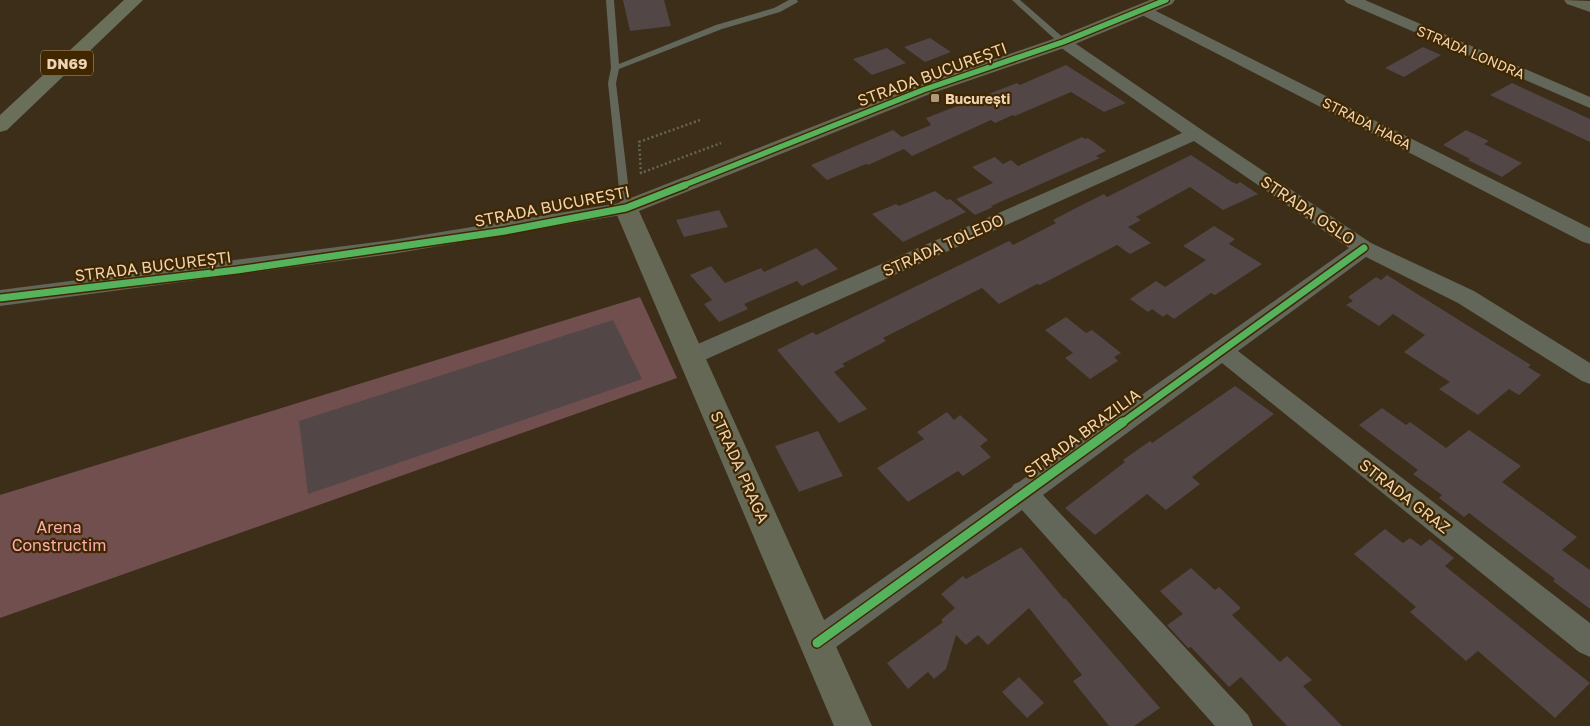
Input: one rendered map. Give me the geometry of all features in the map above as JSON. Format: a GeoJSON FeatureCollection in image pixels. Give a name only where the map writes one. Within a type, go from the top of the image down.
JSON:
{"type":"FeatureCollection","features":[{"type":"Feature","properties":{"kind":"main road","name":"DN69"},"geometry":{"type":"LineString","coordinates":[[0,126],[134,0]]}},
{"type":"Feature","properties":{"kind":"street","name":"STRADA BUCUREȘTI"},"geometry":{"type":"LineString","coordinates":[[0,298],[266,266],[505,231],[626,208],[923,90],[1063,42],[1166,0]]}},
{"type":"Feature","properties":{"kind":"street","name":"STRADA LONDRA"},"geometry":{"type":"LineString","coordinates":[[1352,0],[1590,103]]}},
{"type":"Feature","properties":{"kind":"street","name":"STRADA HAGA"},"geometry":{"type":"LineString","coordinates":[[1144,10],[1590,237]]}},
{"type":"Feature","properties":{"kind":"street","name":"STRADA OSLO"},"geometry":{"type":"LineString","coordinates":[[1063,42],[1364,248],[1466,297],[1590,376]]}},
{"type":"Feature","properties":{"kind":"street","name":"STRADA TOLEDO"},"geometry":{"type":"LineString","coordinates":[[692,356],[1195,134]]}},
{"type":"Feature","properties":{"kind":"street","name":"STRADA PRAGA"},"geometry":{"type":"LineString","coordinates":[[626,208],[853,726]]}},
{"type":"Feature","properties":{"kind":"street","name":"STRADA BRAZILIA"},"geometry":{"type":"LineString","coordinates":[[818,643],[1023,492],[1364,248]]}},
{"type":"Feature","properties":{"kind":"street","name":"STRADA GRAZ"},"geometry":{"type":"LineString","coordinates":[[1221,350],[1590,642]]}},
{"type":"Feature","properties":{"kind":"street"},"geometry":{"type":"LineString","coordinates":[[1023,492],[1237,726]]}},
{"type":"Feature","properties":{"kind":"lane"},"geometry":{"type":"LineString","coordinates":[[610,0],[616,68],[612,83],[626,208]]}},
{"type":"Feature","properties":{"kind":"lane"},"geometry":{"type":"LineString","coordinates":[[616,68],[719,27],[777,10],[796,0]]}},
{"type":"Feature","properties":{"kind":"lane"},"geometry":{"type":"LineString","coordinates":[[1016,0],[1063,42]]}},
{"type":"Feature","properties":{"kind":"path"},"geometry":{"type":"LineString","coordinates":[[700,120],[639,142],[641,173],[721,143]]}},
{"type":"Feature","properties":{"kind":"green space","name":"Arena Constructim"},"geometry":{"type":"Polygon","coordinates":[[[640,297],[677,378],[0,618],[0,495],[640,297]]]}},
{"type":"Feature","properties":{"kind":"building"},"geometry":{"type":"Polygon","coordinates":[[[623,0],[664,0],[671,26],[630,31],[623,0]]]}},
{"type":"Feature","properties":{"kind":"building"},"geometry":{"type":"Polygon","coordinates":[[[930,38],[951,52],[925,62],[904,47],[930,38]]]}},
{"type":"Feature","properties":{"kind":"building"},"geometry":{"type":"Polygon","coordinates":[[[1423,47],[1441,55],[1404,77],[1385,68],[1423,47]]]}},
{"type":"Feature","properties":{"kind":"building"},"geometry":{"type":"Polygon","coordinates":[[[887,48],[906,63],[872,75],[853,59],[887,48]]]}},
{"type":"Feature","properties":{"kind":"building"},"geometry":{"type":"Polygon","coordinates":[[[1066,65],[1126,103],[1104,112],[1071,92],[995,123],[991,120],[912,156],[904,149],[827,180],[811,165],[893,130],[902,137],[931,125],[926,118],[1017,83],[1020,85],[1066,65]]]}},
{"type":"Feature","properties":{"kind":"building"},"geometry":{"type":"Polygon","coordinates":[[[1512,83],[1590,119],[1590,142],[1490,95],[1512,83]]]}},
{"type":"Feature","properties":{"kind":"building"},"geometry":{"type":"Polygon","coordinates":[[[1466,130],[1489,141],[1484,144],[1522,163],[1502,177],[1443,145],[1466,130]]]}},
{"type":"Feature","properties":{"kind":"building"},"geometry":{"type":"Polygon","coordinates":[[[1082,137],[1088,138],[1106,151],[1096,156],[1100,158],[991,206],[993,207],[975,215],[956,199],[993,183],[972,167],[995,157],[1003,164],[1011,160],[1018,166],[1082,137]]]}},
{"type":"Feature","properties":{"kind":"building"},"geometry":{"type":"Polygon","coordinates":[[[1191,155],[1232,182],[1237,184],[1240,182],[1258,194],[1223,210],[1190,187],[1136,217],[1141,220],[1128,227],[1151,243],[1130,254],[1117,245],[999,304],[982,288],[883,338],[886,341],[842,364],[845,366],[834,372],[867,409],[839,423],[777,350],[813,332],[816,335],[1009,241],[1013,245],[1056,223],[1053,220],[1074,209],[1104,194],[1107,197],[1191,155]]]}},
{"type":"Feature","properties":{"kind":"building"},"geometry":{"type":"Polygon","coordinates":[[[935,191],[947,200],[950,199],[966,212],[903,242],[872,214],[896,204],[899,206],[935,191]]]}},
{"type":"Feature","properties":{"kind":"building"},"geometry":{"type":"Polygon","coordinates":[[[719,210],[728,227],[684,237],[676,220],[719,210]]]}},
{"type":"Feature","properties":{"kind":"building"},"geometry":{"type":"Polygon","coordinates":[[[1214,226],[1235,239],[1229,244],[1262,264],[1215,295],[1211,293],[1174,319],[1167,314],[1163,317],[1152,309],[1148,312],[1130,299],[1156,281],[1165,287],[1206,260],[1183,246],[1214,226]]]}},
{"type":"Feature","properties":{"kind":"building"},"geometry":{"type":"Polygon","coordinates":[[[816,248],[838,269],[802,286],[797,281],[744,304],[748,309],[719,322],[704,304],[712,300],[690,275],[711,266],[725,283],[761,268],[764,272],[816,248]]]}},
{"type":"Feature","properties":{"kind":"building"},"geometry":{"type":"Polygon","coordinates":[[[1387,275],[1531,365],[1528,367],[1541,375],[1519,395],[1509,389],[1478,415],[1439,389],[1450,382],[1404,352],[1425,335],[1393,314],[1379,326],[1346,305],[1353,301],[1348,297],[1376,277],[1381,280],[1387,275]]]}},
{"type":"Feature","properties":{"kind":"building"},"geometry":{"type":"Polygon","coordinates":[[[1066,317],[1086,333],[1092,330],[1121,353],[1114,357],[1118,361],[1090,379],[1065,358],[1073,353],[1045,330],[1066,317]]]}},
{"type":"Feature","properties":{"kind":"building"},"geometry":{"type":"Polygon","coordinates":[[[613,320],[642,379],[308,494],[299,421],[613,320]]]}},
{"type":"Feature","properties":{"kind":"building"},"geometry":{"type":"Polygon","coordinates":[[[1235,386],[1274,414],[1192,477],[1200,484],[1166,510],[1147,494],[1095,535],[1065,508],[1125,462],[1123,460],[1150,441],[1152,443],[1235,386]]]}},
{"type":"Feature","properties":{"kind":"building"},"geometry":{"type":"Polygon","coordinates":[[[1382,408],[1406,425],[1410,422],[1446,448],[1469,430],[1521,466],[1502,482],[1577,537],[1562,550],[1590,570],[1590,609],[1553,581],[1555,579],[1469,513],[1464,517],[1439,498],[1442,495],[1413,474],[1418,470],[1359,425],[1382,408]]]}},
{"type":"Feature","properties":{"kind":"building"},"geometry":{"type":"Polygon","coordinates":[[[947,412],[954,420],[960,415],[988,440],[980,446],[991,457],[963,476],[958,471],[908,502],[877,468],[924,439],[917,432],[947,412]]]}},
{"type":"Feature","properties":{"kind":"building"},"geometry":{"type":"Polygon","coordinates":[[[818,431],[843,476],[799,492],[775,446],[818,431]]]}},
{"type":"Feature","properties":{"kind":"building"},"geometry":{"type":"Polygon","coordinates":[[[1385,529],[1403,543],[1410,538],[1421,546],[1430,539],[1454,558],[1445,566],[1590,683],[1555,718],[1478,651],[1466,661],[1410,612],[1416,607],[1354,554],[1385,529]]]}},
{"type":"Feature","properties":{"kind":"building"},"geometry":{"type":"Polygon","coordinates":[[[1021,547],[1160,708],[1134,726],[1109,726],[1073,681],[1082,675],[1029,608],[988,645],[978,635],[966,645],[956,635],[946,669],[934,679],[928,672],[908,689],[887,663],[943,622],[941,620],[955,608],[941,594],[963,576],[966,579],[1021,547]]]}},
{"type":"Feature","properties":{"kind":"building"},"geometry":{"type":"Polygon","coordinates":[[[1191,568],[1215,590],[1219,587],[1241,608],[1232,615],[1280,662],[1287,656],[1312,680],[1303,686],[1342,726],[1287,726],[1241,677],[1229,687],[1191,647],[1188,648],[1167,625],[1183,614],[1160,591],[1191,568]]]}},
{"type":"Feature","properties":{"kind":"building"},"geometry":{"type":"Polygon","coordinates":[[[1019,677],[1044,703],[1027,718],[1002,692],[1019,677]]]}},
{"type":"Feature","properties":{"kind":"cycle path"},"geometry":{"type":"LineString","coordinates":[[0,298],[237,270],[505,231],[626,208],[923,90],[1063,42],[1166,0]]}},
{"type":"Feature","properties":{"kind":"cycle path"},"geometry":{"type":"LineString","coordinates":[[817,643],[1364,248]]}},
{"type":"Feature","properties":{"kind":"place","name":"București"},"geometry":{"type":"Point","coordinates":[935,98]}}]}
